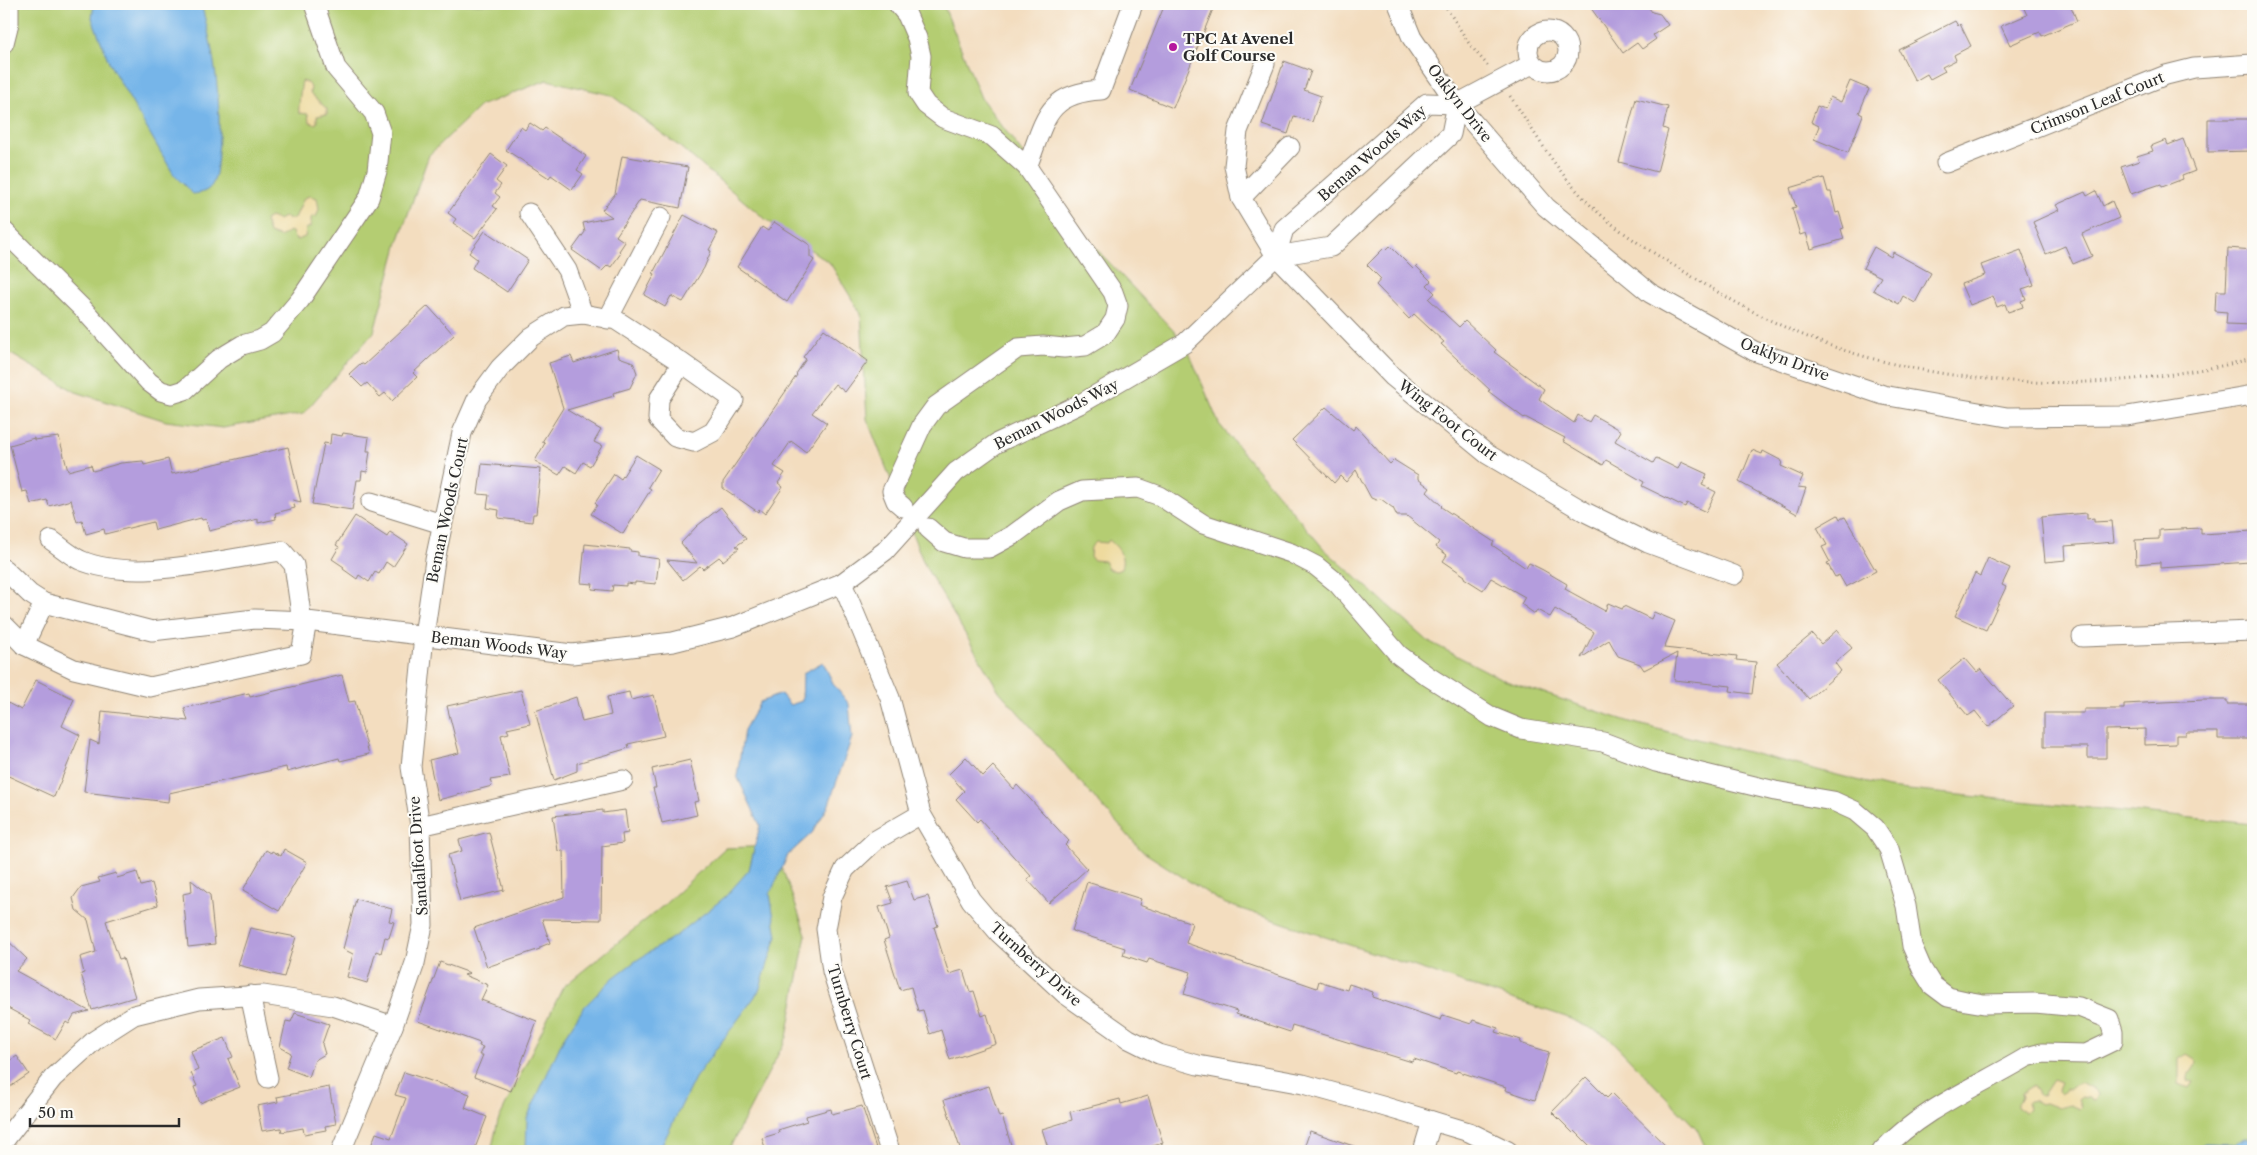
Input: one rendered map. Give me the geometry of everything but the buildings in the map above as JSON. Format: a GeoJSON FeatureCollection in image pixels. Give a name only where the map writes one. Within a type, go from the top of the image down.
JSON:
{"type":"FeatureCollection","features":[{"type":"Feature","properties":{"kind":"street"},"geometry":{"type":"LineString","coordinates":[[4,43],[9,23],[9,4]]}},
{"type":"Feature","properties":{"kind":"street"},"geometry":{"type":"LineString","coordinates":[[4,231],[78,303],[148,382],[161,391],[172,394],[185,390],[219,359],[242,345],[260,340],[272,333],[300,300],[369,198],[380,152],[380,133],[374,113],[336,68],[314,4]]}},
{"type":"Feature","properties":{"kind":"street"},"geometry":{"type":"LineString","coordinates":[[898,4],[907,15],[917,38],[921,56],[918,93],[926,105],[943,118],[992,136],[1027,167],[1113,292],[1118,306],[1115,319],[1105,334],[1085,346],[1018,348],[936,406],[922,425],[892,491],[896,501],[903,507]]}},
{"type":"Feature","properties":{"kind":"street"},"geometry":{"type":"LineString","coordinates":[[1027,167],[1050,111],[1062,99],[1080,92],[1102,90],[1133,4]]}},
{"type":"Feature","properties":{"kind":"street","name":"Oaklyn Drive"},"geometry":{"type":"LineString","coordinates":[[1398,4],[1412,38],[1457,104],[1546,207],[1650,293],[1754,351],[1883,395],[2007,417],[2127,416],[2253,395]]}},
{"type":"Feature","properties":{"kind":"street","name":"Wing Foot Court"},"geometry":{"type":"LineString","coordinates":[[1265,64],[1238,132],[1234,166],[1241,198],[1276,256],[1393,377],[1487,454],[1585,512],[1648,543],[1734,574]]}},
{"type":"Feature","properties":{"kind":"street"},"geometry":{"type":"LineString","coordinates":[[1276,256],[1331,247],[1451,134],[1457,104],[1532,64]]}},
{"type":"Feature","properties":{"kind":"street","name":"Crimson Leaf Court"},"geometry":{"type":"LineString","coordinates":[[1946,163],[2166,75],[2194,68],[2253,64]]}},
{"type":"Feature","properties":{"kind":"street","name":"Beman Woods Way"},"geometry":{"type":"LineString","coordinates":[[4,569],[30,594],[44,603],[152,631],[254,619],[304,621],[334,623],[572,654],[673,642],[733,627],[842,582],[885,551],[956,472],[997,443],[1082,403],[1185,343],[1276,256],[1284,229],[1427,103],[1457,104]]}},
{"type":"Feature","properties":{"kind":"street"},"geometry":{"type":"LineString","coordinates":[[1241,198],[1290,147]]}},
{"type":"Feature","properties":{"kind":"street"},"geometry":{"type":"LineString","coordinates":[[529,213],[567,270],[583,314]]}},
{"type":"Feature","properties":{"kind":"street"},"geometry":{"type":"LineString","coordinates":[[608,318],[660,217]]}},
{"type":"Feature","properties":{"kind":"street","name":"Beman Woods Court"},"geometry":{"type":"LineString","coordinates":[[424,636],[442,524],[462,433],[477,399],[500,368],[530,337],[564,316],[583,314],[616,320],[682,363]]}},
{"type":"Feature","properties":{"kind":"street"},"geometry":{"type":"LineString","coordinates":[[928,528],[944,542],[964,548],[989,548],[1013,535],[1059,502],[1082,491],[1138,488],[1160,496],[1203,524],[1291,553],[1316,566],[1337,583],[1399,655],[1426,676],[1492,717],[1522,729],[1603,742],[1656,762],[1775,791],[1833,801],[1855,811],[1875,828],[1889,849],[1906,906],[1912,946],[1922,970],[1932,985],[1948,997],[1984,1004],[2035,1003],[2079,1007],[2110,1019],[2114,1032],[2113,1041],[2086,1054],[2042,1053],[2027,1057],[1921,1119],[1894,1138],[1882,1151]]}},
{"type":"Feature","properties":{"kind":"street"},"geometry":{"type":"LineString","coordinates":[[371,502],[442,524]]}},
{"type":"Feature","properties":{"kind":"street"},"geometry":{"type":"LineString","coordinates":[[4,625],[24,645],[74,669],[150,687],[301,654],[304,621],[294,565],[282,551],[191,565],[123,571],[80,560],[51,540]]}},
{"type":"Feature","properties":{"kind":"street","name":"Turnberry Drive"},"geometry":{"type":"LineString","coordinates":[[842,582],[890,698],[921,814],[971,900],[999,933],[1065,994],[1129,1039],[1159,1054],[1198,1065],[1303,1084],[1469,1132],[1508,1151]]}},
{"type":"Feature","properties":{"kind":"street"},"geometry":{"type":"LineString","coordinates":[[24,645],[44,603]]}},
{"type":"Feature","properties":{"kind":"street"},"geometry":{"type":"LineString","coordinates":[[2082,637],[2253,631]]}},
{"type":"Feature","properties":{"kind":"street","name":"Sandalfoot Drive"},"geometry":{"type":"LineString","coordinates":[[341,1151],[392,1026],[415,963],[423,925],[420,826],[411,767],[424,636]]}},
{"type":"Feature","properties":{"kind":"street"},"geometry":{"type":"LineString","coordinates":[[420,826],[623,780]]}},
{"type":"Feature","properties":{"kind":"street","name":"Turnberry Court"},"geometry":{"type":"LineString","coordinates":[[890,1151],[832,971],[826,929],[832,897],[845,869],[876,840],[921,814]]}},
{"type":"Feature","properties":{"kind":"street"},"geometry":{"type":"LineString","coordinates":[[4,1140],[53,1078],[95,1040],[134,1015],[199,999],[263,994],[333,1006],[392,1026]]}},
{"type":"Feature","properties":{"kind":"street"},"geometry":{"type":"LineString","coordinates":[[250,995],[268,1078]]}},
{"type":"Feature","properties":{"kind":"street"},"geometry":{"type":"LineString","coordinates":[[1423,1151],[1432,1121]]}},
{"type":"Feature","properties":{"kind":"path"},"geometry":{"type":"LineString","coordinates":[[1444,4],[1470,44],[1500,81],[1552,159],[1579,194],[1611,222],[1658,256],[1762,317],[1823,343],[1883,361],[1960,375],[2018,382],[2084,383],[2150,378],[2207,369],[2253,357]]}},
{"type":"Feature","properties":{"kind":"green space"},"geometry":{"type":"Polygon","coordinates":[[[4,4],[943,4],[981,98],[1088,240],[1185,343],[1219,424],[1324,549],[1428,641],[1506,681],[1630,722],[1888,788],[2253,824],[2253,1151],[1707,1151],[1697,1129],[1607,1036],[1566,1017],[1223,903],[1142,851],[999,691],[925,566],[867,419],[861,314],[830,263],[765,219],[680,147],[611,95],[547,80],[480,106],[429,155],[398,242],[374,332],[303,414],[223,428],[166,421],[76,392],[4,350],[4,4]]]}},
{"type":"Feature","properties":{"kind":"green space"},"geometry":{"type":"Polygon","coordinates":[[[774,846],[806,934],[787,1037],[728,1151],[491,1151],[498,1121],[563,987],[664,905],[725,848],[774,846]]]}},
{"type":"Feature","properties":{"kind":"sand"},"geometry":{"type":"Polygon","coordinates":[[[302,81],[311,87],[310,93],[327,109],[327,114],[317,116],[317,123],[313,124],[309,121],[308,114],[299,113],[302,81]]]}},
{"type":"Feature","properties":{"kind":"sand"},"geometry":{"type":"Polygon","coordinates":[[[310,196],[317,198],[319,209],[316,217],[313,216],[311,218],[311,226],[306,229],[305,237],[297,240],[292,232],[289,231],[280,237],[269,233],[265,220],[270,217],[278,220],[285,217],[288,219],[295,218],[304,198],[310,196]]]}},
{"type":"Feature","properties":{"kind":"sand"},"geometry":{"type":"Polygon","coordinates":[[[1109,540],[1116,546],[1122,556],[1121,569],[1116,571],[1108,569],[1104,561],[1094,560],[1090,557],[1091,547],[1096,542],[1107,543],[1109,540]]]}},
{"type":"Feature","properties":{"kind":"sand"},"geometry":{"type":"Polygon","coordinates":[[[2187,1054],[2195,1059],[2197,1063],[2188,1077],[2188,1081],[2193,1082],[2189,1088],[2179,1084],[2179,1059],[2187,1054]]]}},
{"type":"Feature","properties":{"kind":"sand"},"geometry":{"type":"Polygon","coordinates":[[[2053,1080],[2061,1083],[2058,1090],[2060,1094],[2068,1089],[2070,1090],[2080,1082],[2098,1094],[2096,1100],[2092,1101],[2089,1098],[2080,1097],[2078,1099],[2081,1107],[2079,1109],[2070,1105],[2058,1108],[2045,1103],[2040,1104],[2033,1100],[2027,1102],[2028,1111],[2025,1112],[2017,1107],[2017,1102],[2022,1097],[2021,1093],[2033,1085],[2039,1096],[2043,1095],[2053,1080]]]}},
{"type":"Feature","properties":{"kind":"water"},"geometry":{"type":"Polygon","coordinates":[[[94,4],[201,4],[214,60],[219,117],[216,174],[212,185],[206,191],[193,194],[174,175],[110,65],[92,18],[94,4]]]}},
{"type":"Feature","properties":{"kind":"water"},"geometry":{"type":"Polygon","coordinates":[[[823,662],[834,685],[849,704],[852,737],[828,807],[812,833],[788,855],[770,894],[777,936],[759,991],[695,1078],[659,1151],[526,1151],[527,1118],[563,1039],[585,1006],[613,978],[637,960],[677,935],[725,897],[749,870],[760,825],[737,776],[744,730],[760,702],[781,694],[790,705],[802,701],[803,673],[823,662]]]}},
{"type":"Feature","properties":{"kind":"water"},"geometry":{"type":"Polygon","coordinates":[[[2243,1138],[2253,1138],[2253,1147],[2248,1151],[2188,1151],[2205,1143],[2235,1144],[2243,1138]]]}},
{"type":"Feature","properties":{"kind":"place","name":"TPC At Avenel Golf Course"},"geometry":{"type":"Point","coordinates":[1173,47]}}]}
